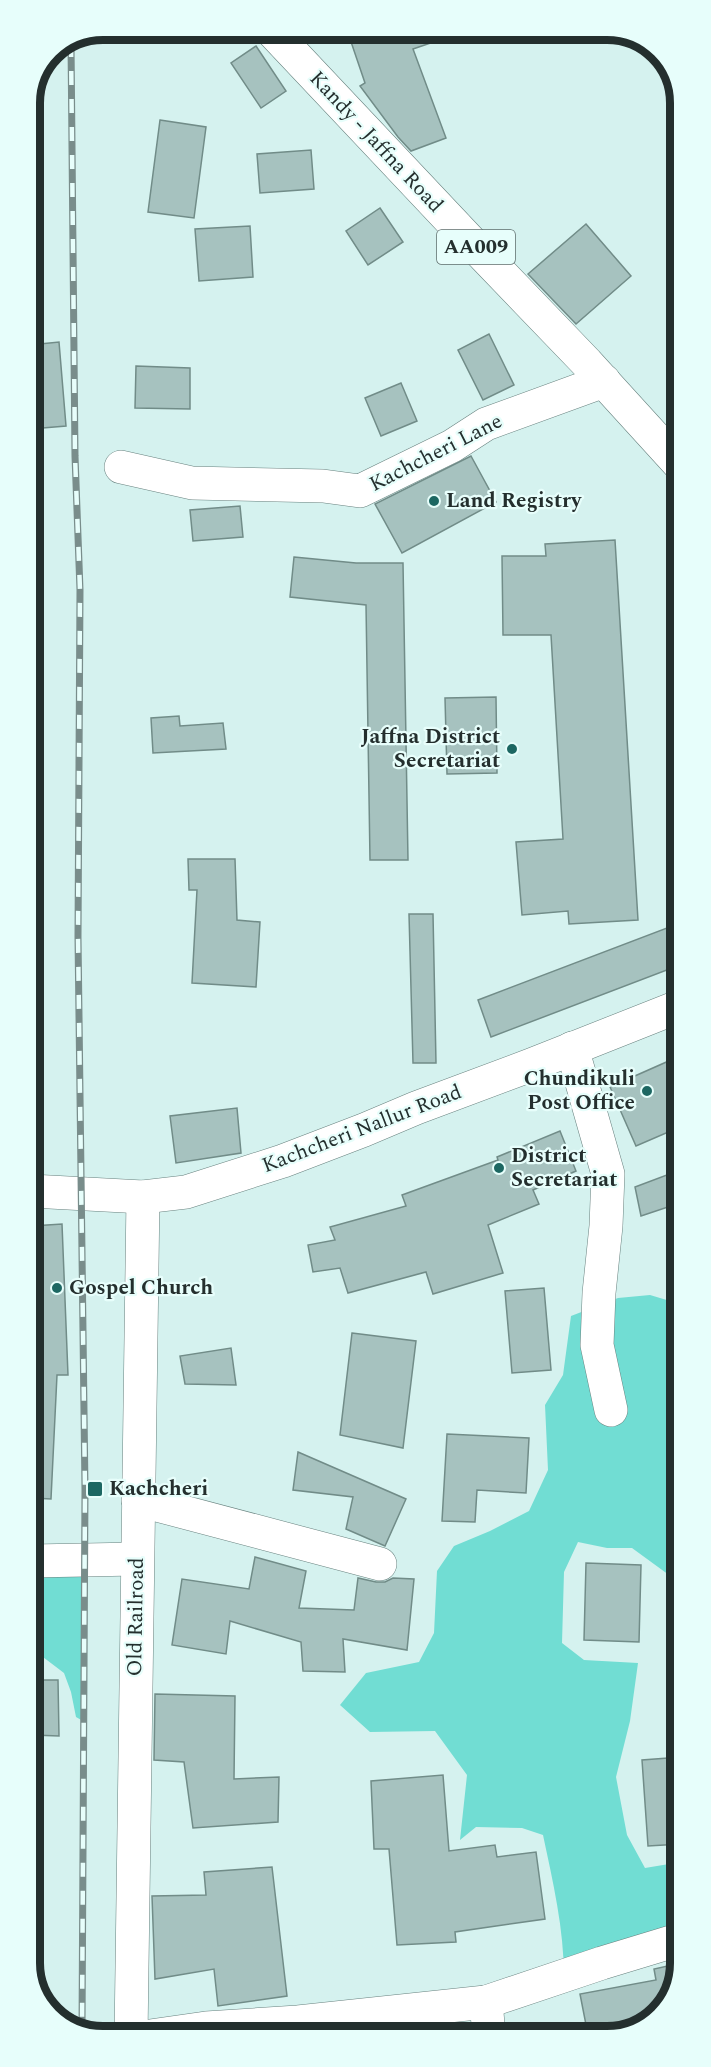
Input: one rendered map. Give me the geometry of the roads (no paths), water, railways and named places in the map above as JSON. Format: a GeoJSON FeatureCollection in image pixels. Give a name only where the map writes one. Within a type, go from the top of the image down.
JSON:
{"type":"FeatureCollection","features":[{"type":"Feature","properties":{"kind":"main road","name":"Kandy - Jaffna Road"},"geometry":{"type":"LineString","coordinates":[[288,40],[670,454]]}},
{"type":"Feature","properties":{"kind":"main road","name":"Kachcheri Lane"},"geometry":{"type":"LineString","coordinates":[[121,467],[192,483],[323,486],[360,491],[452,446],[486,424],[604,381]]}},
{"type":"Feature","properties":{"kind":"main road","name":"Kachcheri Nallur Road"},"geometry":{"type":"LineString","coordinates":[[40,1191],[143,1197],[186,1192],[283,1161],[670,1010]]}},
{"type":"Feature","properties":{"kind":"main road"},"geometry":{"type":"LineString","coordinates":[[572,1048],[608,1174],[597,1345],[610,1410]]}},
{"type":"Feature","properties":{"kind":"main road","name":"Old Railroad"},"geometry":{"type":"LineString","coordinates":[[130,2026],[143,1197]]}},
{"type":"Feature","properties":{"kind":"main road"},"geometry":{"type":"LineString","coordinates":[[138,1500],[380,1564]]}},
{"type":"Feature","properties":{"kind":"main road"},"geometry":{"type":"LineString","coordinates":[[40,1561],[137,1559]]}},
{"type":"Feature","properties":{"kind":"main road"},"geometry":{"type":"LineString","coordinates":[[237,2026],[298,2022],[486,2002],[670,1943]]}},
{"type":"Feature","properties":{"kind":"main road"},"geometry":{"type":"LineString","coordinates":[[486,2002],[488,2026]]}},
{"type":"Feature","properties":{"kind":"railway"},"geometry":{"type":"LineString","coordinates":[[71,49],[75,456],[80,590],[78,937],[85,1490],[82,2023]]}},
{"type":"Feature","properties":{"kind":"place","name":"Land Registry"},"geometry":{"type":"Point","coordinates":[434,501]}},
{"type":"Feature","properties":{"kind":"place","name":"Jaffna District Secretariat"},"geometry":{"type":"Point","coordinates":[512,749]}},
{"type":"Feature","properties":{"kind":"place","name":"Chundikuli Post Office"},"geometry":{"type":"Point","coordinates":[647,1091]}},
{"type":"Feature","properties":{"kind":"place","name":"District Secretariat"},"geometry":{"type":"Point","coordinates":[499,1168]}},
{"type":"Feature","properties":{"kind":"place","name":"Gospel Church"},"geometry":{"type":"Point","coordinates":[57,1288]}},
{"type":"Feature","properties":{"kind":"place","name":"Kachcheri"},"geometry":{"type":"Point","coordinates":[95,1489]}}]}
